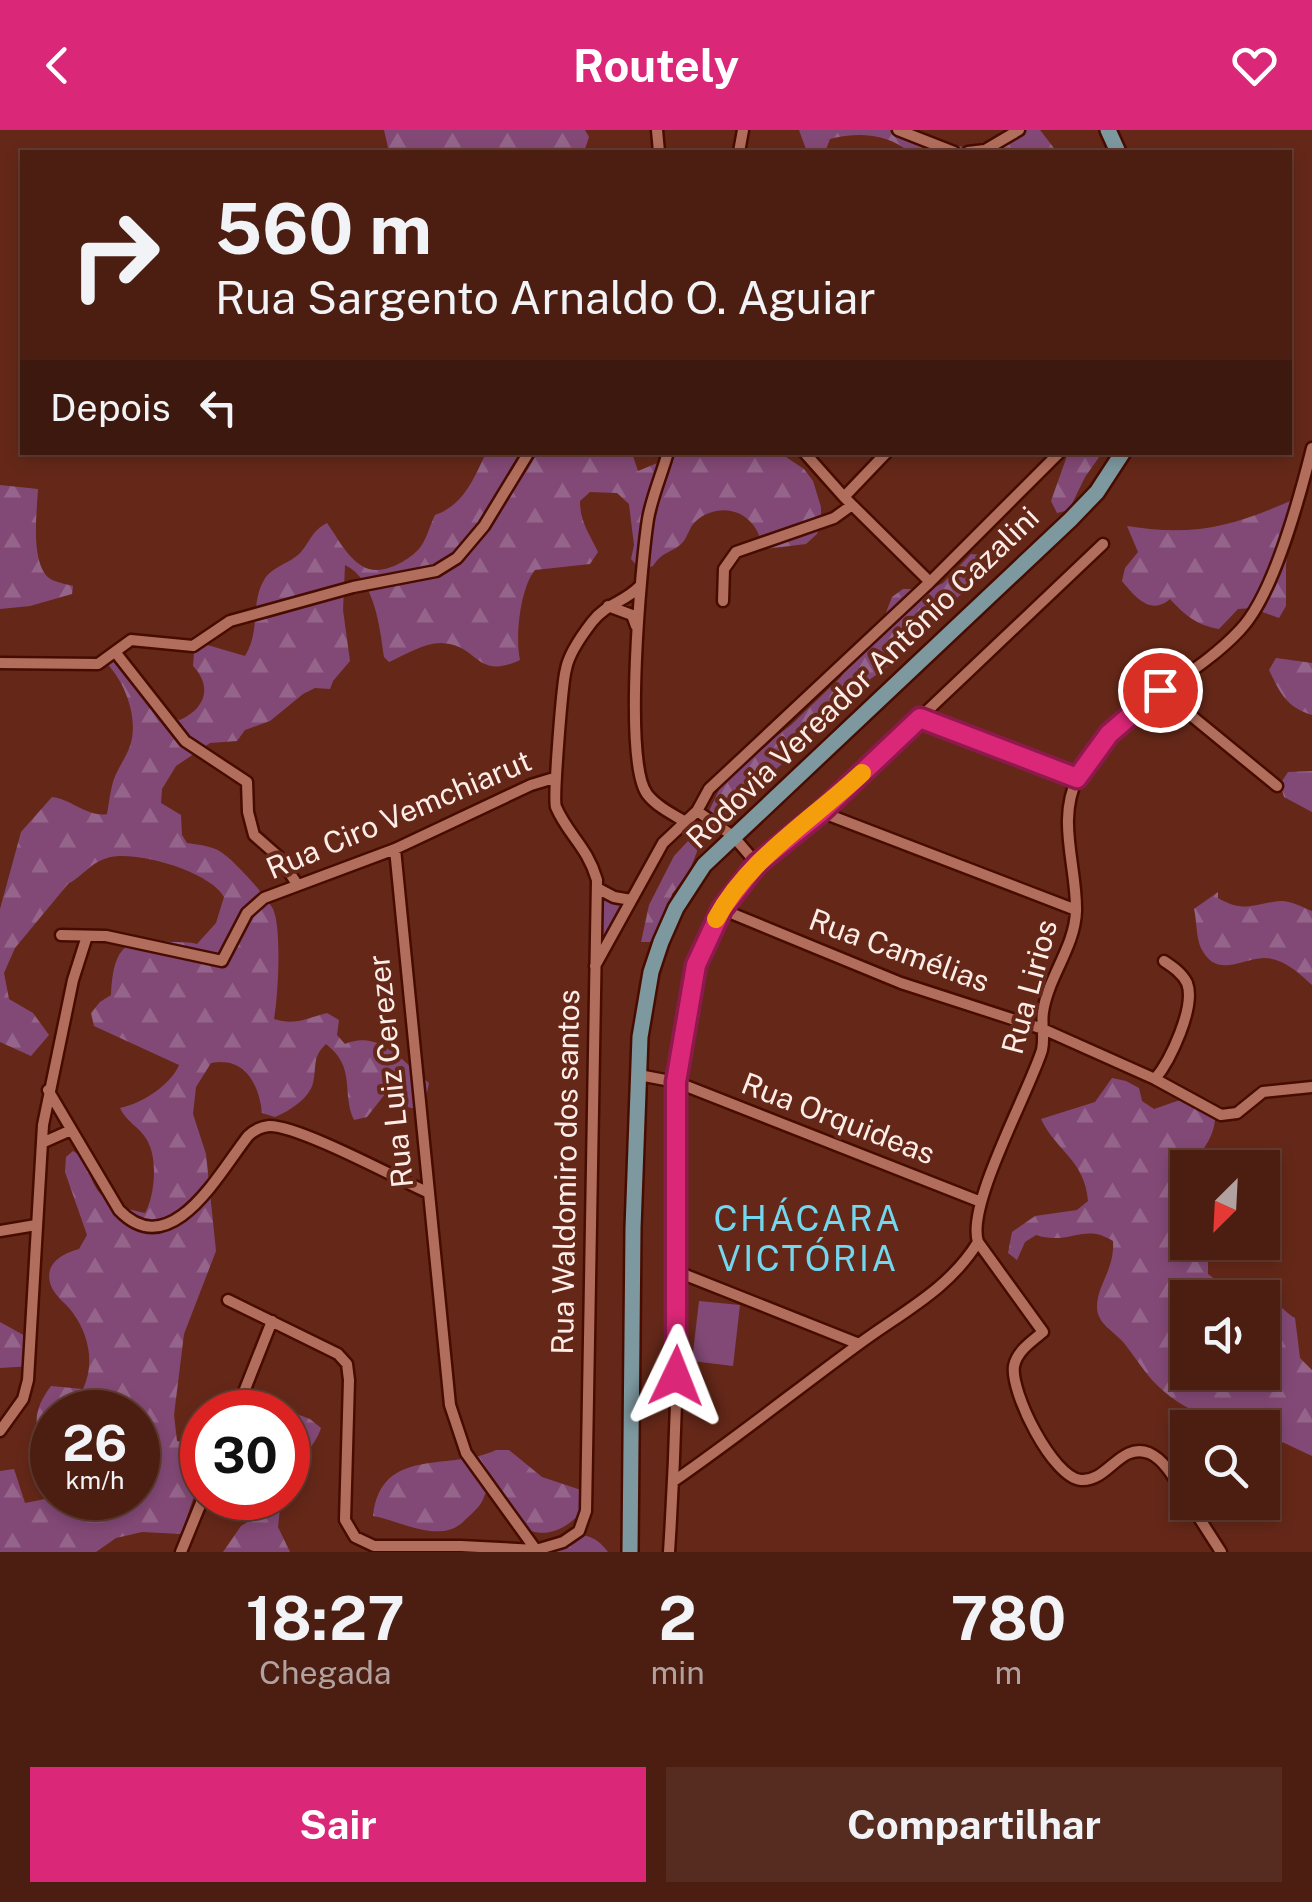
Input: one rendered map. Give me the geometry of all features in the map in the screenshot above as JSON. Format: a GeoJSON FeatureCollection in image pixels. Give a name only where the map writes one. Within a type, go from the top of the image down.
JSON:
{"type":"FeatureCollection","features":[{"type":"Feature","properties":{"kind":"main road","name":"Rodovia Vereador Antônio Cazalini"},"geometry":{"type":"LineString","coordinates":[[630,1552],[638,1076],[644,1004],[662,942],[688,887],[704,864],[1070,520],[1122,455]]}},
{"type":"Feature","properties":{"kind":"street"},"geometry":{"type":"LineString","coordinates":[[898,130],[949,150]]}},
{"type":"Feature","properties":{"kind":"street"},"geometry":{"type":"LineString","coordinates":[[985,150],[1019,130]]}},
{"type":"Feature","properties":{"kind":"street"},"geometry":{"type":"LineString","coordinates":[[1308,482],[1312,448]]}},
{"type":"Feature","properties":{"kind":"street"},"geometry":{"type":"LineString","coordinates":[[0,663],[98,664],[132,640],[194,646],[230,621],[353,586],[436,571],[458,558],[484,526],[528,455]]}},
{"type":"Feature","properties":{"kind":"street"},"geometry":{"type":"LineString","coordinates":[[667,455],[649,514],[640,586],[635,705],[640,778],[647,794],[684,822]]}},
{"type":"Feature","properties":{"kind":"street"},"geometry":{"type":"LineString","coordinates":[[807,455],[930,582]]}},
{"type":"Feature","properties":{"kind":"street"},"geometry":{"type":"LineString","coordinates":[[724,601],[724,569],[736,552],[834,518],[885,455]]}},
{"type":"Feature","properties":{"kind":"street"},"geometry":{"type":"LineString","coordinates":[[594,969],[663,843],[697,810],[708,789],[930,582],[1057,455]]}},
{"type":"Feature","properties":{"kind":"street","name":"Rua Lirios"},"geometry":{"type":"LineString","coordinates":[[978,1242],[974,1230],[982,1202],[1043,1046],[1043,1011],[1074,928],[1076,910],[1067,826],[1077,778],[1109,734],[1240,630],[1258,608],[1308,482]]}},
{"type":"Feature","properties":{"kind":"street"},"geometry":{"type":"LineString","coordinates":[[669,1552],[678,1272],[676,1082],[696,965],[722,909],[757,864],[821,812],[1103,544]]}},
{"type":"Feature","properties":{"kind":"street"},"geometry":{"type":"LineString","coordinates":[[554,778],[559,760],[566,667],[590,624],[607,605],[630,596],[640,586]]}},
{"type":"Feature","properties":{"kind":"street"},"geometry":{"type":"LineString","coordinates":[[607,605],[632,616],[638,632]]}},
{"type":"Feature","properties":{"kind":"street"},"geometry":{"type":"LineString","coordinates":[[116,653],[185,741],[247,782],[248,812],[254,834],[279,857],[297,884]]}},
{"type":"Feature","properties":{"kind":"street"},"geometry":{"type":"LineString","coordinates":[[1160,690],[1278,786]]}},
{"type":"Feature","properties":{"kind":"street"},"geometry":{"type":"LineString","coordinates":[[920,718],[1077,778]]}},
{"type":"Feature","properties":{"kind":"street","name":"Rua Ciro Vemchiarut"},"geometry":{"type":"LineString","coordinates":[[61,935],[106,936],[222,962],[247,913],[264,898],[395,849],[554,778]]}},
{"type":"Feature","properties":{"kind":"street","name":"Rua Waldomiro dos santos"},"geometry":{"type":"LineString","coordinates":[[536,1550],[563,1542],[578,1530],[586,1511],[597,888],[587,851],[554,803],[554,778]]}},
{"type":"Feature","properties":{"kind":"street"},"geometry":{"type":"LineString","coordinates":[[697,810],[733,836],[757,864]]}},
{"type":"Feature","properties":{"kind":"street"},"geometry":{"type":"LineString","coordinates":[[821,812],[1076,910]]}},
{"type":"Feature","properties":{"kind":"street","name":"Rua Luiz Cerezer"},"geometry":{"type":"LineString","coordinates":[[395,849],[450,1405],[466,1453],[536,1550]]}},
{"type":"Feature","properties":{"kind":"street"},"geometry":{"type":"LineString","coordinates":[[597,888],[632,900]]}},
{"type":"Feature","properties":{"kind":"street","name":"Rua Camélias"},"geometry":{"type":"LineString","coordinates":[[722,909],[902,984],[1043,1029],[1155,1079],[1222,1115],[1237,1112],[1262,1092],[1312,1086]]}},
{"type":"Feature","properties":{"kind":"street"},"geometry":{"type":"LineString","coordinates":[[0,1431],[23,1399],[28,1380],[48,1090],[87,936]]}},
{"type":"Feature","properties":{"kind":"street"},"geometry":{"type":"LineString","coordinates":[[1155,1079],[1166,1066],[1189,997],[1178,970],[1164,961]]}},
{"type":"Feature","properties":{"kind":"street","name":"Rua Orquideas"},"geometry":{"type":"LineString","coordinates":[[638,1076],[676,1082],[982,1202]]}},
{"type":"Feature","properties":{"kind":"street"},"geometry":{"type":"LineString","coordinates":[[48,1090],[118,1210],[130,1222],[149,1228],[181,1218],[248,1136],[256,1128],[270,1126],[309,1136],[429,1192]]}},
{"type":"Feature","properties":{"kind":"street"},"geometry":{"type":"LineString","coordinates":[[42,1143],[71,1130]]}},
{"type":"Feature","properties":{"kind":"street"},"geometry":{"type":"LineString","coordinates":[[0,1232],[36,1225]]}},
{"type":"Feature","properties":{"kind":"street"},"geometry":{"type":"LineString","coordinates":[[674,1480],[941,1288],[978,1242],[1043,1332],[1018,1354],[1013,1370],[1031,1426],[1069,1476],[1081,1480],[1094,1478],[1124,1455],[1138,1450],[1153,1455],[1170,1475]]}},
{"type":"Feature","properties":{"kind":"street"},"geometry":{"type":"LineString","coordinates":[[678,1272],[859,1344]]}},
{"type":"Feature","properties":{"kind":"street"},"geometry":{"type":"LineString","coordinates":[[228,1300],[338,1354],[347,1364],[350,1380],[345,1520],[355,1536],[374,1546],[536,1550]]}},
{"type":"Feature","properties":{"kind":"street"},"geometry":{"type":"LineString","coordinates":[[245,1390],[272,1321]]}},
{"type":"Feature","properties":{"kind":"street"},"geometry":{"type":"LineString","coordinates":[[181,1552],[194,1520]]}},
{"type":"Feature","properties":{"kind":"street"},"geometry":{"type":"LineString","coordinates":[[1200,1520],[1221,1552]]}},
{"type":"Feature","properties":{"kind":"green space"},"geometry":{"type":"Polygon","coordinates":[[[384,130],[585,130],[589,137],[585,150],[389,150],[384,130]]]}},
{"type":"Feature","properties":{"kind":"green space"},"geometry":{"type":"Polygon","coordinates":[[[799,130],[915,130],[935,141],[963,147],[1012,130],[1040,130],[1055,150],[906,150],[881,138],[851,135],[830,139],[826,150],[806,150],[799,130]]]}},
{"type":"Feature","properties":{"kind":"green space"},"geometry":{"type":"Polygon","coordinates":[[[485,455],[633,455],[638,471],[662,461],[666,455],[783,455],[804,469],[813,481],[821,521],[817,534],[806,544],[765,549],[756,529],[743,516],[727,511],[710,513],[695,522],[679,546],[653,566],[640,569],[631,559],[634,545],[629,504],[617,493],[590,492],[580,501],[580,508],[598,552],[590,564],[535,570],[520,613],[520,660],[505,665],[485,664],[463,649],[441,643],[421,647],[389,662],[384,657],[369,593],[363,581],[345,565],[343,610],[350,661],[330,689],[315,688],[303,694],[270,721],[245,730],[237,741],[210,743],[176,766],[162,789],[161,803],[181,815],[182,835],[187,843],[225,855],[273,909],[278,947],[274,1019],[295,1021],[327,1013],[339,1020],[337,1035],[345,1044],[369,1041],[401,1058],[429,1083],[426,1097],[419,1109],[405,1107],[398,1094],[385,1094],[367,1117],[354,1120],[342,1062],[326,1044],[317,1058],[307,1094],[275,1117],[262,1113],[253,1082],[241,1068],[211,1063],[196,1087],[193,1114],[206,1154],[216,1251],[184,1334],[174,1415],[180,1442],[180,1520],[186,1520],[181,1534],[142,1532],[116,1538],[96,1552],[0,1552],[0,1471],[14,1469],[25,1503],[30,1502],[30,1520],[160,1520],[160,1390],[49,1390],[51,1386],[83,1389],[89,1370],[83,1331],[54,1292],[49,1273],[65,1254],[79,1249],[87,1235],[65,1172],[66,1157],[73,1151],[82,1158],[104,1197],[145,1213],[153,1187],[153,1157],[144,1135],[120,1108],[154,1092],[179,1065],[94,1026],[91,1013],[111,995],[117,959],[128,945],[149,940],[197,944],[216,923],[224,897],[189,871],[135,857],[101,860],[68,884],[15,948],[4,973],[9,999],[33,1013],[49,1035],[31,1056],[0,1042],[0,909],[21,832],[52,797],[93,813],[107,814],[113,782],[130,746],[133,723],[128,698],[103,656],[129,662],[136,683],[152,706],[180,720],[195,710],[203,697],[203,682],[193,666],[194,653],[204,644],[245,656],[253,637],[257,598],[264,580],[301,552],[318,529],[327,523],[362,566],[376,570],[392,567],[418,550],[435,515],[461,498],[485,455]]]}},
{"type":"Feature","properties":{"kind":"green space"},"geometry":{"type":"Polygon","coordinates":[[[1067,455],[1101,455],[1069,510],[1057,513],[1051,501],[1067,455]]]}},
{"type":"Feature","properties":{"kind":"green space"},"geometry":{"type":"Polygon","coordinates":[[[0,485],[38,489],[39,560],[49,578],[73,586],[72,594],[30,606],[0,609],[0,485]]]}},
{"type":"Feature","properties":{"kind":"green space"},"geometry":{"type":"Polygon","coordinates":[[[1295,499],[1286,565],[1286,606],[1279,618],[1252,608],[1238,609],[1219,629],[1192,618],[1170,599],[1150,605],[1122,581],[1125,568],[1138,552],[1127,526],[1173,530],[1213,527],[1295,499]]]}},
{"type":"Feature","properties":{"kind":"green space"},"geometry":{"type":"Polygon","coordinates":[[[971,554],[984,555],[989,568],[980,579],[926,623],[902,656],[835,705],[811,739],[767,777],[732,821],[700,844],[689,872],[672,894],[661,933],[650,942],[641,942],[649,905],[674,856],[702,826],[726,775],[791,725],[840,678],[882,623],[892,597],[903,589],[931,589],[943,583],[971,554]]]}},
{"type":"Feature","properties":{"kind":"green space"},"geometry":{"type":"Polygon","coordinates":[[[1276,658],[1312,663],[1312,715],[1296,708],[1281,692],[1269,670],[1276,658]]]}},
{"type":"Feature","properties":{"kind":"green space"},"geometry":{"type":"Polygon","coordinates":[[[1312,771],[1312,812],[1284,797],[1280,784],[1288,772],[1312,771]]]}},
{"type":"Feature","properties":{"kind":"green space"},"geometry":{"type":"Polygon","coordinates":[[[600,892],[628,902],[597,958],[600,892]]]}},
{"type":"Feature","properties":{"kind":"green space"},"geometry":{"type":"Polygon","coordinates":[[[1218,892],[1218,898],[1235,906],[1285,901],[1312,911],[1312,985],[1290,967],[1271,959],[1221,965],[1207,957],[1199,944],[1194,909],[1218,892]]]}},
{"type":"Feature","properties":{"kind":"green space"},"geometry":{"type":"Polygon","coordinates":[[[1112,1078],[1139,1088],[1142,1101],[1154,1109],[1183,1099],[1215,1109],[1212,1134],[1203,1150],[1170,1150],[1170,1260],[1208,1260],[1208,1274],[1217,1280],[1170,1280],[1170,1390],[1280,1390],[1280,1305],[1295,1318],[1300,1358],[1312,1370],[1312,1456],[1280,1441],[1280,1410],[1193,1410],[1158,1386],[1098,1313],[1113,1241],[1093,1234],[1058,1238],[1036,1235],[1025,1242],[1017,1260],[1008,1253],[1012,1232],[1035,1216],[1077,1210],[1088,1201],[1082,1175],[1041,1119],[1095,1102],[1112,1078]]]}},
{"type":"Feature","properties":{"kind":"green space"},"geometry":{"type":"Polygon","coordinates":[[[699,1301],[740,1305],[733,1366],[692,1361],[699,1301]]]}},
{"type":"Feature","properties":{"kind":"green space"},"geometry":{"type":"Polygon","coordinates":[[[0,1322],[27,1337],[32,1366],[0,1368],[0,1322]]]}},
{"type":"Feature","properties":{"kind":"green space"},"geometry":{"type":"Polygon","coordinates":[[[310,1419],[321,1428],[310,1447],[310,1419]]]}},
{"type":"Feature","properties":{"kind":"green space"},"geometry":{"type":"Polygon","coordinates":[[[509,1450],[542,1477],[581,1490],[583,1510],[555,1531],[535,1532],[517,1520],[498,1488],[485,1494],[466,1519],[445,1531],[421,1530],[373,1516],[379,1494],[389,1479],[403,1470],[509,1450]]]}},
{"type":"Feature","properties":{"kind":"green space"},"geometry":{"type":"Polygon","coordinates":[[[251,1520],[279,1520],[278,1527],[290,1552],[223,1552],[241,1526],[251,1520]]]}},
{"type":"Feature","properties":{"kind":"green space"},"geometry":{"type":"Polygon","coordinates":[[[559,1536],[593,1538],[608,1552],[544,1552],[559,1536]]]}},
{"type":"Feature","properties":{"kind":"slow traffic"},"geometry":{"type":"LineString","coordinates":[[716,919],[757,864],[862,773]]}},
{"type":"Feature","properties":{"kind":"district","name":"CHÁCARA VICTÓRIA"},"geometry":{"type":"Point","coordinates":[808,1239]}},
{"type":"Feature","properties":{"kind":"route"},"geometry":{"type":"LineString","coordinates":[[676,1376],[676,1082],[696,965],[713,924],[736,888],[757,864],[821,812],[920,718],[1077,778],[1109,734],[1160,690]]}}]}
